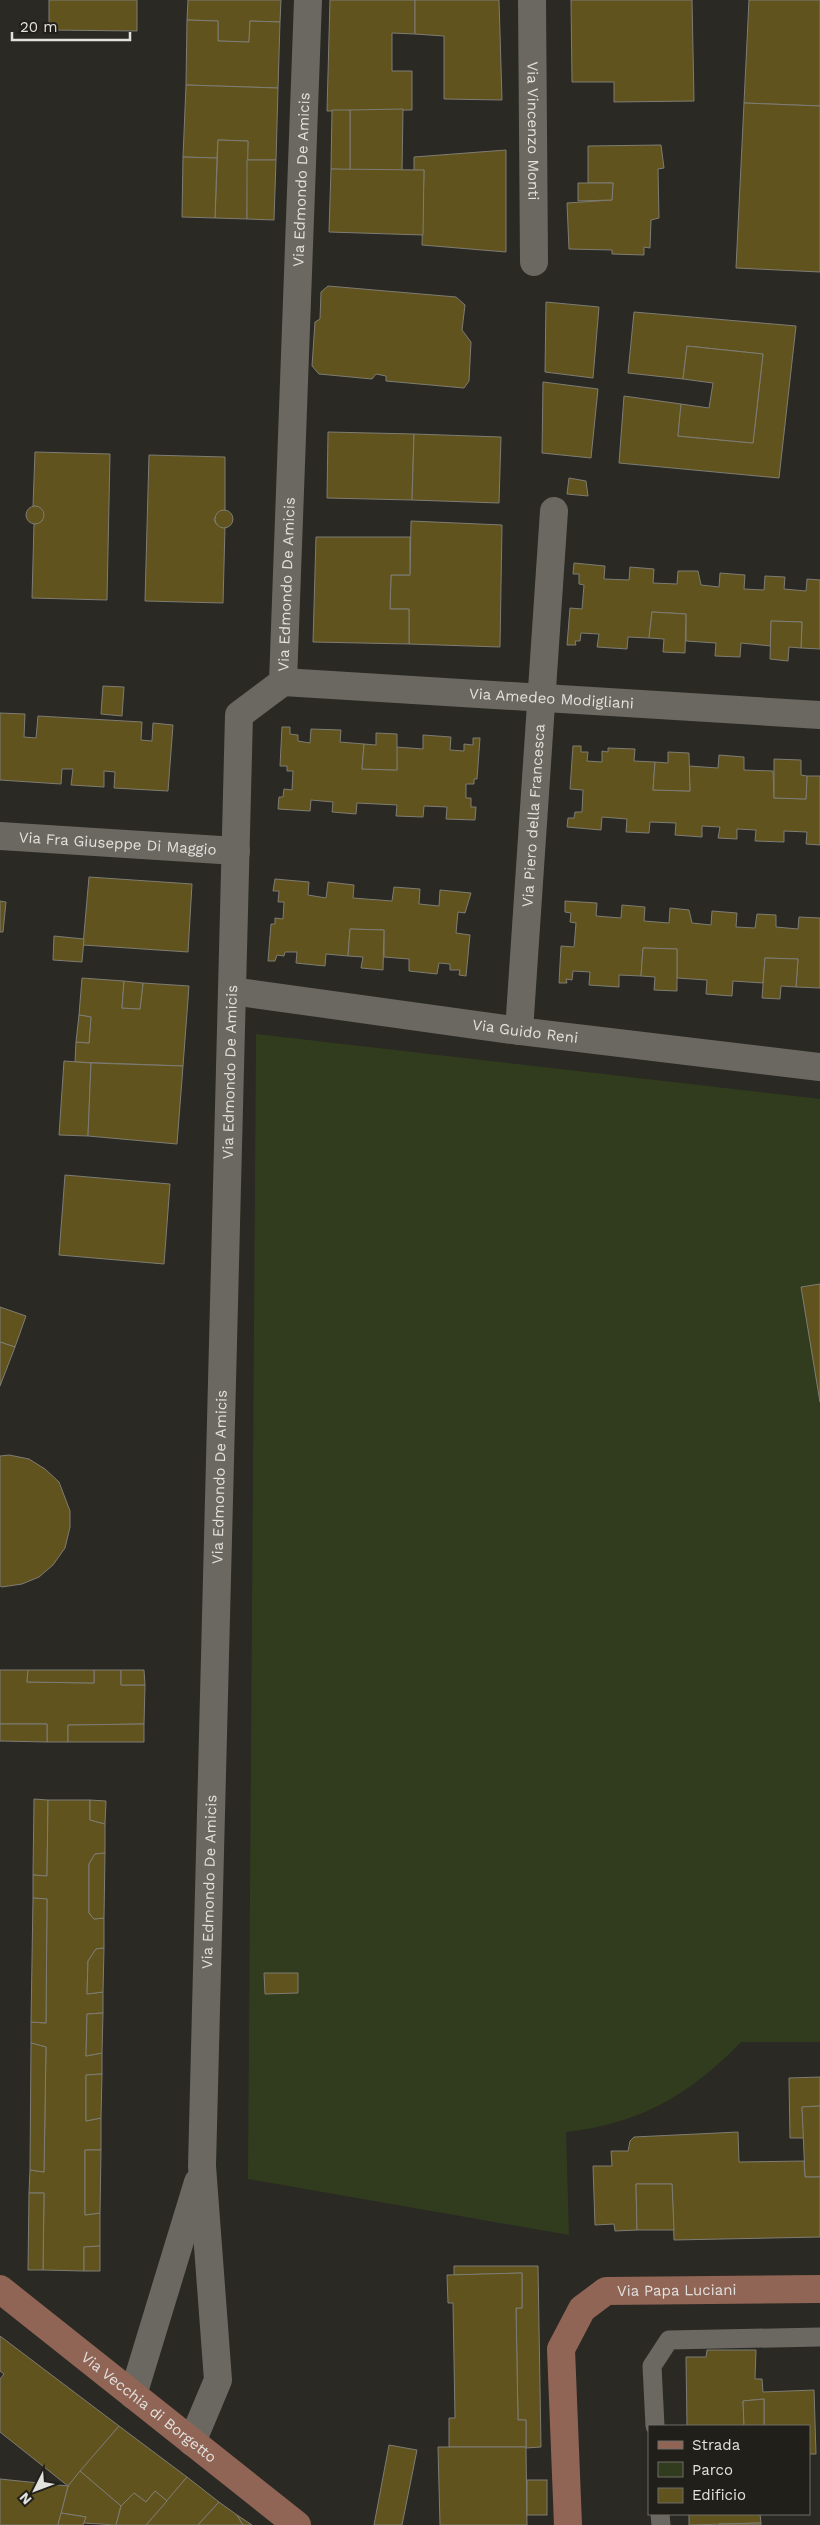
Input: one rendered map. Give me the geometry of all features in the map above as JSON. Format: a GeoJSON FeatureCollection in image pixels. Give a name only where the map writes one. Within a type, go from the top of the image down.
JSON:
{"type":"FeatureCollection","features":[{"type":"Feature","properties":{"kind":"main road","name":"Via Papa Luciani"},"geometry":{"type":"LineString","coordinates":[[568,2525],[561,2349],[582,2309],[606,2291],[820,2289]]}},
{"type":"Feature","properties":{"kind":"main road","name":"Via Vecchia di Borgetto"},"geometry":{"type":"LineString","coordinates":[[0,2290],[297,2525]]}},
{"type":"Feature","properties":{"kind":"street","name":"Via Edmondo De Amicis"},"geometry":{"type":"LineString","coordinates":[[202,2166],[239,714],[284,682],[308,0]]}},
{"type":"Feature","properties":{"kind":"street","name":"Via Vincenzo Monti"},"geometry":{"type":"LineString","coordinates":[[532,0],[534,262]]}},
{"type":"Feature","properties":{"kind":"street","name":"Via Piero della Francesca"},"geometry":{"type":"LineString","coordinates":[[519,1031],[554,511]]}},
{"type":"Feature","properties":{"kind":"street","name":"Via Amedeo Modigliani"},"geometry":{"type":"LineString","coordinates":[[284,682],[820,715]]}},
{"type":"Feature","properties":{"kind":"street","name":"Via Fra Giuseppe Di Maggio"},"geometry":{"type":"LineString","coordinates":[[0,836],[236,850]]}},
{"type":"Feature","properties":{"kind":"street","name":"Via Guido Reni"},"geometry":{"type":"LineString","coordinates":[[232,990],[519,1031],[820,1067]]}},
{"type":"Feature","properties":{"kind":"street"},"geometry":{"type":"LineString","coordinates":[[133,2395],[202,2166]]}},
{"type":"Feature","properties":{"kind":"street"},"geometry":{"type":"LineString","coordinates":[[192,2442],[218,2380],[202,2166]]}},
{"type":"Feature","properties":{"kind":"lane"},"geometry":{"type":"LineString","coordinates":[[655,2425],[652,2366],[668,2340],[820,2337]]}},
{"type":"Feature","properties":{"kind":"green space"},"geometry":{"type":"Polygon","coordinates":[[[256,1034],[820,1099],[820,2042],[741,2042],[702,2077],[662,2104],[617,2122],[566,2132],[569,2235],[248,2179],[256,1034]]]}},
{"type":"Feature","properties":{"kind":"building"},"geometry":{"type":"Polygon","coordinates":[[[49,0],[137,0],[137,31],[49,30],[49,0]]]}},
{"type":"Feature","properties":{"kind":"building"},"geometry":{"type":"Polygon","coordinates":[[[188,0],[281,0],[280,22],[250,21],[249,42],[218,41],[218,21],[187,20],[188,0]]]}},
{"type":"Feature","properties":{"kind":"building"},"geometry":{"type":"Polygon","coordinates":[[[330,0],[415,0],[415,34],[392,33],[392,71],[412,71],[412,110],[327,111],[330,0]]]}},
{"type":"Feature","properties":{"kind":"building"},"geometry":{"type":"Polygon","coordinates":[[[415,0],[499,0],[502,100],[444,99],[444,36],[415,34],[415,0]]]}},
{"type":"Feature","properties":{"kind":"building"},"geometry":{"type":"Polygon","coordinates":[[[571,0],[692,0],[694,101],[614,102],[614,82],[572,82],[571,0]]]}},
{"type":"Feature","properties":{"kind":"building"},"geometry":{"type":"Polygon","coordinates":[[[749,0],[820,0],[820,106],[744,103],[749,0]]]}},
{"type":"Feature","properties":{"kind":"building"},"geometry":{"type":"Polygon","coordinates":[[[187,20],[218,21],[218,41],[249,42],[250,21],[280,22],[278,88],[186,85],[187,20]]]}},
{"type":"Feature","properties":{"kind":"building"},"geometry":{"type":"Polygon","coordinates":[[[186,85],[278,88],[276,160],[247,160],[248,141],[218,140],[217,158],[183,157],[186,85]]]}},
{"type":"Feature","properties":{"kind":"building"},"geometry":{"type":"Polygon","coordinates":[[[744,103],[820,106],[820,272],[736,268],[744,103]]]}},
{"type":"Feature","properties":{"kind":"building"},"geometry":{"type":"Polygon","coordinates":[[[403,109],[402,171],[350,170],[350,110],[403,109]]]}},
{"type":"Feature","properties":{"kind":"building"},"geometry":{"type":"Polygon","coordinates":[[[332,110],[350,110],[350,170],[331,169],[332,110]]]}},
{"type":"Feature","properties":{"kind":"building"},"geometry":{"type":"Polygon","coordinates":[[[218,140],[248,141],[247,219],[215,218],[218,140]]]}},
{"type":"Feature","properties":{"kind":"building"},"geometry":{"type":"Polygon","coordinates":[[[661,145],[664,168],[658,169],[659,218],[651,220],[650,248],[644,247],[644,255],[612,254],[612,250],[569,249],[567,203],[612,200],[613,183],[588,183],[588,146],[661,145]]]}},
{"type":"Feature","properties":{"kind":"building"},"geometry":{"type":"Polygon","coordinates":[[[506,150],[506,252],[422,245],[424,170],[414,172],[414,157],[506,150]]]}},
{"type":"Feature","properties":{"kind":"building"},"geometry":{"type":"Polygon","coordinates":[[[183,157],[217,158],[215,218],[182,217],[183,157]]]}},
{"type":"Feature","properties":{"kind":"building"},"geometry":{"type":"Polygon","coordinates":[[[247,160],[276,160],[274,220],[247,219],[247,160]]]}},
{"type":"Feature","properties":{"kind":"building"},"geometry":{"type":"Polygon","coordinates":[[[331,169],[424,170],[423,235],[329,232],[331,169]]]}},
{"type":"Feature","properties":{"kind":"building"},"geometry":{"type":"Polygon","coordinates":[[[578,183],[613,183],[612,200],[578,201],[578,183]]]}},
{"type":"Feature","properties":{"kind":"building"},"geometry":{"type":"Polygon","coordinates":[[[328,286],[456,297],[465,305],[462,330],[471,342],[469,381],[464,388],[386,381],[386,376],[376,374],[372,379],[319,374],[312,366],[315,322],[320,319],[321,292],[328,286]]]}},
{"type":"Feature","properties":{"kind":"building"},"geometry":{"type":"Polygon","coordinates":[[[546,302],[599,307],[593,378],[545,372],[546,302]]]}},
{"type":"Feature","properties":{"kind":"building"},"geometry":{"type":"Polygon","coordinates":[[[634,312],[796,326],[779,478],[619,463],[624,396],[681,404],[678,436],[753,443],[763,354],[687,346],[683,379],[628,373],[634,312]]]}},
{"type":"Feature","properties":{"kind":"building"},"geometry":{"type":"Polygon","coordinates":[[[687,346],[763,354],[753,443],[678,436],[681,404],[709,408],[713,383],[683,379],[687,346]]]}},
{"type":"Feature","properties":{"kind":"building"},"geometry":{"type":"Polygon","coordinates":[[[543,382],[598,389],[591,458],[542,453],[543,382]]]}},
{"type":"Feature","properties":{"kind":"building"},"geometry":{"type":"Polygon","coordinates":[[[328,432],[414,434],[412,500],[327,498],[328,432]]]}},
{"type":"Feature","properties":{"kind":"building"},"geometry":{"type":"Polygon","coordinates":[[[414,434],[501,437],[499,503],[412,500],[414,434]]]}},
{"type":"Feature","properties":{"kind":"building"},"geometry":{"type":"Polygon","coordinates":[[[35,452],[110,454],[107,600],[32,598],[34,524],[42,521],[43,515],[41,509],[33,506],[35,452]]]}},
{"type":"Feature","properties":{"kind":"building"},"geometry":{"type":"Polygon","coordinates":[[[149,455],[225,457],[225,511],[219,512],[214,519],[216,524],[225,527],[223,603],[145,601],[149,455]]]}},
{"type":"Feature","properties":{"kind":"building"},"geometry":{"type":"Polygon","coordinates":[[[569,478],[586,481],[588,496],[567,494],[569,478]]]}},
{"type":"Feature","properties":{"kind":"building"},"geometry":{"type":"Polygon","coordinates":[[[35,506],[41,509],[44,515],[41,521],[35,524],[29,521],[26,515],[29,509],[35,506]]]}},
{"type":"Feature","properties":{"kind":"building"},"geometry":{"type":"Polygon","coordinates":[[[224,510],[230,513],[233,519],[230,525],[224,528],[218,525],[215,519],[218,513],[224,510]]]}},
{"type":"Feature","properties":{"kind":"building"},"geometry":{"type":"Polygon","coordinates":[[[411,521],[502,525],[500,647],[409,644],[409,609],[390,609],[391,575],[410,575],[411,521]]]}},
{"type":"Feature","properties":{"kind":"building"},"geometry":{"type":"Polygon","coordinates":[[[316,537],[410,537],[410,575],[391,575],[390,609],[409,609],[409,644],[313,642],[316,537]]]}},
{"type":"Feature","properties":{"kind":"building"},"geometry":{"type":"Polygon","coordinates":[[[574,563],[605,566],[604,579],[629,580],[630,567],[654,569],[653,583],[677,584],[678,571],[698,571],[701,585],[719,587],[720,573],[745,575],[744,589],[764,590],[765,576],[785,577],[784,589],[806,591],[807,579],[820,580],[820,649],[801,648],[802,622],[771,621],[771,646],[741,643],[740,657],[715,656],[716,643],[686,641],[686,614],[652,612],[649,638],[628,637],[627,649],[597,647],[599,634],[581,633],[580,641],[575,641],[576,645],[567,645],[570,608],[582,609],[584,585],[579,584],[579,574],[573,574],[574,563]]]}},
{"type":"Feature","properties":{"kind":"building"},"geometry":{"type":"Polygon","coordinates":[[[652,612],[686,614],[685,653],[663,652],[664,639],[649,638],[652,612]]]}},
{"type":"Feature","properties":{"kind":"building"},"geometry":{"type":"Polygon","coordinates":[[[771,621],[802,622],[801,648],[789,647],[788,661],[770,659],[771,621]]]}},
{"type":"Feature","properties":{"kind":"building"},"geometry":{"type":"Polygon","coordinates":[[[103,686],[124,687],[122,716],[101,714],[103,686]]]}},
{"type":"Feature","properties":{"kind":"building"},"geometry":{"type":"Polygon","coordinates":[[[0,713],[25,714],[24,737],[36,738],[38,716],[142,722],[141,740],[152,741],[153,723],[173,725],[168,791],[114,788],[115,772],[104,771],[104,787],[71,785],[73,769],[62,769],[61,784],[0,780],[0,713]]]}},
{"type":"Feature","properties":{"kind":"building"},"geometry":{"type":"Polygon","coordinates":[[[282,727],[290,727],[290,734],[298,735],[298,741],[310,743],[311,729],[341,730],[340,742],[364,744],[362,769],[397,770],[396,747],[423,749],[423,735],[451,737],[450,750],[464,751],[464,744],[473,745],[473,738],[480,738],[477,779],[474,779],[474,784],[466,784],[466,798],[471,798],[471,807],[476,807],[475,820],[446,819],[447,807],[424,806],[423,817],[396,816],[397,805],[357,803],[356,814],[332,812],[333,802],[311,800],[310,811],[278,809],[279,797],[283,797],[284,789],[292,790],[293,771],[287,771],[287,766],[280,766],[282,727]]]}},
{"type":"Feature","properties":{"kind":"building"},"geometry":{"type":"Polygon","coordinates":[[[376,733],[397,734],[397,770],[362,769],[364,744],[376,745],[376,733]]]}},
{"type":"Feature","properties":{"kind":"building"},"geometry":{"type":"Polygon","coordinates":[[[573,746],[581,746],[581,752],[588,752],[587,761],[602,762],[602,751],[608,752],[608,748],[635,749],[634,761],[655,762],[653,790],[690,791],[689,766],[718,768],[719,755],[744,757],[744,770],[773,771],[774,798],[806,799],[807,776],[820,776],[820,845],[806,844],[807,832],[784,831],[784,842],[755,841],[756,830],[737,829],[737,839],[718,838],[720,827],[702,826],[702,837],[675,835],[676,823],[650,822],[649,833],[626,832],[627,819],[602,817],[601,830],[567,827],[568,818],[574,818],[575,812],[582,812],[583,790],[570,789],[573,746]]]}},
{"type":"Feature","properties":{"kind":"building"},"geometry":{"type":"Polygon","coordinates":[[[668,752],[689,753],[690,791],[653,790],[655,762],[668,763],[668,752]]]}},
{"type":"Feature","properties":{"kind":"building"},"geometry":{"type":"Polygon","coordinates":[[[774,759],[801,760],[801,775],[807,776],[806,799],[774,798],[774,759]]]}},
{"type":"Feature","properties":{"kind":"building"},"geometry":{"type":"Polygon","coordinates":[[[89,877],[192,884],[188,952],[83,945],[89,877]]]}},
{"type":"Feature","properties":{"kind":"building"},"geometry":{"type":"Polygon","coordinates":[[[275,879],[309,882],[308,895],[326,898],[328,882],[354,885],[353,898],[392,901],[394,887],[420,889],[419,904],[439,906],[440,890],[471,893],[465,913],[458,912],[456,933],[470,935],[466,976],[459,975],[460,970],[450,970],[450,964],[439,963],[437,974],[409,971],[409,959],[384,957],[384,930],[350,929],[348,956],[326,954],[325,966],[296,963],[297,952],[285,952],[284,956],[277,955],[275,961],[268,961],[271,924],[275,924],[275,918],[283,919],[284,902],[278,902],[279,891],[273,891],[275,879]]]}},
{"type":"Feature","properties":{"kind":"building"},"geometry":{"type":"Polygon","coordinates":[[[0,901],[6,902],[3,932],[0,932],[0,901]]]}},
{"type":"Feature","properties":{"kind":"building"},"geometry":{"type":"Polygon","coordinates":[[[565,901],[597,903],[596,916],[621,918],[622,905],[645,907],[644,921],[669,923],[670,908],[689,910],[692,923],[711,925],[712,911],[737,913],[736,927],[755,928],[757,914],[776,915],[776,927],[798,929],[799,917],[820,918],[820,988],[796,987],[798,959],[765,958],[763,983],[733,981],[732,996],[706,994],[707,980],[677,978],[677,949],[643,948],[641,976],[619,975],[619,987],[589,985],[590,972],[573,971],[572,980],[566,979],[567,983],[559,983],[561,946],[574,947],[576,923],[570,922],[571,913],[565,912],[565,901]]]}},
{"type":"Feature","properties":{"kind":"building"},"geometry":{"type":"Polygon","coordinates":[[[350,929],[384,930],[383,970],[361,968],[363,957],[348,956],[350,929]]]}},
{"type":"Feature","properties":{"kind":"building"},"geometry":{"type":"Polygon","coordinates":[[[54,936],[84,939],[82,962],[53,960],[54,936]]]}},
{"type":"Feature","properties":{"kind":"building"},"geometry":{"type":"Polygon","coordinates":[[[643,948],[677,949],[677,991],[654,990],[655,977],[641,976],[643,948]]]}},
{"type":"Feature","properties":{"kind":"building"},"geometry":{"type":"Polygon","coordinates":[[[765,958],[798,959],[796,987],[781,986],[780,999],[762,998],[765,958]]]}},
{"type":"Feature","properties":{"kind":"building"},"geometry":{"type":"Polygon","coordinates":[[[82,978],[124,981],[122,1008],[140,1009],[143,983],[189,986],[183,1066],[75,1062],[76,1042],[89,1043],[91,1017],[79,1015],[82,978]]]}},
{"type":"Feature","properties":{"kind":"building"},"geometry":{"type":"Polygon","coordinates":[[[124,981],[143,983],[140,1009],[122,1008],[124,981]]]}},
{"type":"Feature","properties":{"kind":"building"},"geometry":{"type":"Polygon","coordinates":[[[79,1015],[91,1017],[89,1043],[76,1042],[79,1015]]]}},
{"type":"Feature","properties":{"kind":"building"},"geometry":{"type":"Polygon","coordinates":[[[64,1061],[91,1063],[88,1136],[59,1135],[64,1061]]]}},
{"type":"Feature","properties":{"kind":"building"},"geometry":{"type":"Polygon","coordinates":[[[91,1063],[183,1066],[177,1144],[88,1136],[91,1063]]]}},
{"type":"Feature","properties":{"kind":"building"},"geometry":{"type":"Polygon","coordinates":[[[65,1175],[170,1184],[164,1264],[59,1255],[65,1175]]]}},
{"type":"Feature","properties":{"kind":"building"},"geometry":{"type":"Polygon","coordinates":[[[820,1284],[820,1402],[801,1287],[820,1284]]]}},
{"type":"Feature","properties":{"kind":"building"},"geometry":{"type":"Polygon","coordinates":[[[0,1307],[26,1316],[15,1347],[0,1342],[0,1307]]]}},
{"type":"Feature","properties":{"kind":"building"},"geometry":{"type":"Polygon","coordinates":[[[0,1342],[15,1347],[0,1386],[0,1342]]]}},
{"type":"Feature","properties":{"kind":"building"},"geometry":{"type":"Polygon","coordinates":[[[9,1455],[29,1459],[45,1469],[59,1482],[70,1511],[70,1527],[65,1548],[53,1565],[39,1577],[22,1584],[2,1587],[0,1586],[0,1456],[9,1455]]]}},
{"type":"Feature","properties":{"kind":"building"},"geometry":{"type":"Polygon","coordinates":[[[0,1670],[28,1670],[27,1682],[94,1683],[94,1670],[121,1670],[121,1685],[145,1685],[144,1724],[68,1725],[68,1742],[47,1742],[47,1724],[0,1724],[0,1670]]]}},
{"type":"Feature","properties":{"kind":"building"},"geometry":{"type":"Polygon","coordinates":[[[28,1670],[94,1670],[94,1683],[27,1682],[28,1670]]]}},
{"type":"Feature","properties":{"kind":"building"},"geometry":{"type":"Polygon","coordinates":[[[121,1670],[144,1670],[145,1685],[121,1685],[121,1670]]]}},
{"type":"Feature","properties":{"kind":"building"},"geometry":{"type":"Polygon","coordinates":[[[0,1724],[47,1724],[47,1742],[0,1741],[0,1724]]]}},
{"type":"Feature","properties":{"kind":"building"},"geometry":{"type":"Polygon","coordinates":[[[144,1724],[144,1742],[68,1742],[68,1725],[144,1724]]]}},
{"type":"Feature","properties":{"kind":"building"},"geometry":{"type":"Polygon","coordinates":[[[34,1799],[48,1800],[47,1876],[33,1875],[34,1799]]]}},
{"type":"Feature","properties":{"kind":"building"},"geometry":{"type":"Polygon","coordinates":[[[48,1800],[90,1800],[90,1820],[105,1824],[105,1853],[95,1854],[89,1864],[89,1913],[94,1919],[104,1918],[104,1948],[96,1949],[88,1961],[87,1994],[103,1992],[103,2013],[87,2014],[86,2056],[102,2053],[102,2074],[86,2075],[86,2121],[101,2118],[101,2150],[85,2150],[85,2215],[100,2213],[100,2246],[84,2247],[84,2271],[43,2270],[44,2193],[29,2193],[30,2170],[44,2172],[46,2047],[31,2043],[31,2022],[46,2023],[47,1899],[33,1898],[33,1875],[47,1876],[48,1800]]]}},
{"type":"Feature","properties":{"kind":"building"},"geometry":{"type":"Polygon","coordinates":[[[90,1800],[106,1801],[105,1824],[90,1820],[90,1800]]]}},
{"type":"Feature","properties":{"kind":"building"},"geometry":{"type":"Polygon","coordinates":[[[105,1853],[104,1918],[94,1919],[89,1913],[89,1864],[95,1854],[105,1853]]]}},
{"type":"Feature","properties":{"kind":"building"},"geometry":{"type":"Polygon","coordinates":[[[33,1898],[47,1899],[46,2023],[31,2022],[33,1898]]]}},
{"type":"Feature","properties":{"kind":"building"},"geometry":{"type":"Polygon","coordinates":[[[104,1948],[103,1992],[87,1994],[88,1961],[96,1949],[104,1948]]]}},
{"type":"Feature","properties":{"kind":"building"},"geometry":{"type":"Polygon","coordinates":[[[264,1973],[298,1973],[298,1993],[265,1994],[264,1973]]]}},
{"type":"Feature","properties":{"kind":"building"},"geometry":{"type":"Polygon","coordinates":[[[103,2013],[102,2053],[86,2056],[87,2014],[103,2013]]]}},
{"type":"Feature","properties":{"kind":"building"},"geometry":{"type":"Polygon","coordinates":[[[31,2043],[46,2047],[44,2172],[30,2170],[31,2043]]]}},
{"type":"Feature","properties":{"kind":"building"},"geometry":{"type":"Polygon","coordinates":[[[102,2074],[101,2118],[86,2121],[86,2075],[102,2074]]]}},
{"type":"Feature","properties":{"kind":"building"},"geometry":{"type":"Polygon","coordinates":[[[820,2077],[820,2106],[802,2107],[804,2138],[790,2138],[789,2078],[820,2077]]]}},
{"type":"Feature","properties":{"kind":"building"},"geometry":{"type":"Polygon","coordinates":[[[820,2106],[820,2177],[805,2177],[802,2107],[820,2106]]]}},
{"type":"Feature","properties":{"kind":"building"},"geometry":{"type":"Polygon","coordinates":[[[738,2132],[739,2162],[804,2161],[805,2177],[820,2177],[820,2237],[674,2240],[672,2184],[636,2184],[637,2230],[615,2231],[614,2224],[595,2225],[593,2166],[612,2166],[611,2151],[628,2151],[630,2141],[634,2137],[738,2132]]]}},
{"type":"Feature","properties":{"kind":"building"},"geometry":{"type":"Polygon","coordinates":[[[85,2150],[101,2150],[100,2213],[85,2215],[85,2150]]]}},
{"type":"Feature","properties":{"kind":"building"},"geometry":{"type":"Polygon","coordinates":[[[636,2184],[672,2184],[674,2230],[637,2230],[636,2184]]]}},
{"type":"Feature","properties":{"kind":"building"},"geometry":{"type":"Polygon","coordinates":[[[29,2193],[44,2193],[43,2270],[28,2270],[29,2193]]]}},
{"type":"Feature","properties":{"kind":"building"},"geometry":{"type":"Polygon","coordinates":[[[100,2246],[100,2271],[84,2271],[84,2247],[100,2246]]]}},
{"type":"Feature","properties":{"kind":"building"},"geometry":{"type":"Polygon","coordinates":[[[454,2266],[538,2266],[541,2447],[526,2448],[526,2420],[518,2420],[516,2308],[522,2308],[522,2273],[454,2275],[454,2266]]]}},
{"type":"Feature","properties":{"kind":"building"},"geometry":{"type":"Polygon","coordinates":[[[522,2273],[522,2308],[516,2308],[518,2420],[526,2420],[526,2447],[449,2447],[449,2418],[455,2418],[453,2303],[448,2303],[447,2275],[522,2273]]]}},
{"type":"Feature","properties":{"kind":"building"},"geometry":{"type":"Polygon","coordinates":[[[0,2336],[119,2426],[68,2486],[0,2432],[0,2379],[4,2374],[0,2371],[0,2336]]]}},
{"type":"Feature","properties":{"kind":"building"},"geometry":{"type":"Polygon","coordinates":[[[707,2350],[756,2350],[755,2379],[762,2379],[763,2392],[814,2390],[816,2454],[810,2454],[810,2425],[764,2425],[764,2399],[743,2401],[744,2425],[687,2425],[686,2357],[706,2357],[707,2350]]]}},
{"type":"Feature","properties":{"kind":"building"},"geometry":{"type":"Polygon","coordinates":[[[764,2399],[764,2425],[744,2425],[743,2401],[764,2399]]]}},
{"type":"Feature","properties":{"kind":"building"},"geometry":{"type":"Polygon","coordinates":[[[119,2426],[187,2477],[167,2501],[155,2491],[146,2502],[134,2493],[121,2506],[80,2471],[119,2426]]]}},
{"type":"Feature","properties":{"kind":"building"},"geometry":{"type":"Polygon","coordinates":[[[389,2445],[417,2450],[402,2525],[374,2525],[389,2445]]]}},
{"type":"Feature","properties":{"kind":"building"},"geometry":{"type":"Polygon","coordinates":[[[438,2447],[526,2447],[527,2525],[440,2525],[438,2447]]]}},
{"type":"Feature","properties":{"kind":"building"},"geometry":{"type":"Polygon","coordinates":[[[80,2471],[121,2506],[116,2525],[83,2523],[86,2517],[61,2513],[68,2486],[80,2471]]]}},
{"type":"Feature","properties":{"kind":"building"},"geometry":{"type":"Polygon","coordinates":[[[187,2477],[219,2502],[198,2525],[146,2525],[187,2477]]]}},
{"type":"Feature","properties":{"kind":"building"},"geometry":{"type":"Polygon","coordinates":[[[0,2479],[68,2486],[58,2525],[0,2525],[0,2479]]]}},
{"type":"Feature","properties":{"kind":"building"},"geometry":{"type":"Polygon","coordinates":[[[527,2480],[547,2480],[547,2515],[527,2515],[527,2480]]]}},
{"type":"Feature","properties":{"kind":"building"},"geometry":{"type":"Polygon","coordinates":[[[155,2491],[167,2501],[146,2525],[116,2525],[121,2506],[134,2493],[146,2502],[155,2491]]]}},
{"type":"Feature","properties":{"kind":"building"},"geometry":{"type":"Polygon","coordinates":[[[219,2502],[237,2515],[243,2525],[198,2525],[219,2502]]]}},
{"type":"Feature","properties":{"kind":"building"},"geometry":{"type":"Polygon","coordinates":[[[61,2513],[86,2517],[83,2525],[58,2525],[61,2513]]]}},
{"type":"Feature","properties":{"kind":"building"},"geometry":{"type":"Polygon","coordinates":[[[237,2515],[252,2525],[243,2525],[237,2515]]]}},
{"type":"Feature","properties":{"kind":"building"},"geometry":{"type":"Polygon","coordinates":[[[689,2515],[760,2515],[761,2523],[689,2525],[689,2515]]]}},
{"type":"Feature","properties":{"kind":"building"},"geometry":{"type":"Polygon","coordinates":[[[761,2523],[761,2525],[719,2525],[719,2524],[761,2523]]]}}]}
